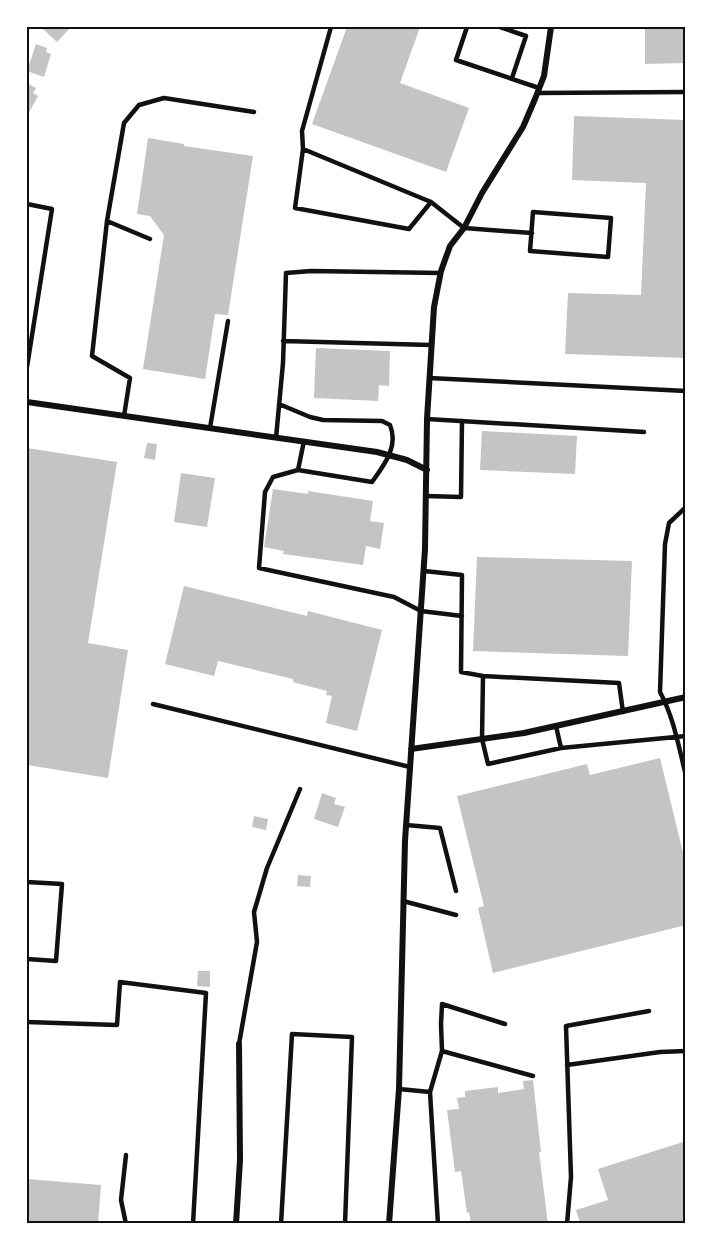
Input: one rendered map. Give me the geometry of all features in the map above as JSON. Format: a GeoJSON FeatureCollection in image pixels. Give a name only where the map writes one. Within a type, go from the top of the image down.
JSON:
{"type":"FeatureCollection","features":[{"type":"Feature","properties":{"kind":"street"},"geometry":{"type":"LineString","coordinates":[[389,1224],[399,1089],[406,825],[424,571],[427,419],[434,307],[441,273],[450,246],[464,228],[482,193],[523,126],[544,76],[551,27]]}},
{"type":"Feature","properties":{"kind":"street"},"geometry":{"type":"LineString","coordinates":[[27,402],[378,452],[407,460],[427,470]]}},
{"type":"Feature","properties":{"kind":"street"},"geometry":{"type":"LineString","coordinates":[[411,749],[556,726],[686,698]]}},
{"type":"Feature","properties":{"kind":"street"},"geometry":{"type":"LineString","coordinates":[[236,1224],[240,1161],[239,1044]]}},
{"type":"Feature","properties":{"kind":"lane"},"geometry":{"type":"LineString","coordinates":[[331,27],[302,131],[303,149],[295,208],[409,229],[431,202]]}},
{"type":"Feature","properties":{"kind":"lane"},"geometry":{"type":"LineString","coordinates":[[467,27],[456,60],[512,78],[538,90],[686,92]]}},
{"type":"Feature","properties":{"kind":"lane"},"geometry":{"type":"LineString","coordinates":[[500,27],[526,36],[512,78]]}},
{"type":"Feature","properties":{"kind":"lane"},"geometry":{"type":"LineString","coordinates":[[124,416],[130,378],[92,356],[107,221],[124,123],[139,105],[164,98],[254,112]]}},
{"type":"Feature","properties":{"kind":"lane"},"geometry":{"type":"LineString","coordinates":[[303,149],[431,202],[464,228],[532,233]]}},
{"type":"Feature","properties":{"kind":"lane"},"geometry":{"type":"LineString","coordinates":[[27,204],[52,209],[27,363]]}},
{"type":"Feature","properties":{"kind":"lane"},"geometry":{"type":"LineString","coordinates":[[533,212],[611,218],[608,257],[530,252],[532,233],[533,212]]}},
{"type":"Feature","properties":{"kind":"lane"},"geometry":{"type":"LineString","coordinates":[[107,221],[150,238]]}},
{"type":"Feature","properties":{"kind":"lane"},"geometry":{"type":"LineString","coordinates":[[276,438],[284,341],[286,273],[311,271],[441,273]]}},
{"type":"Feature","properties":{"kind":"lane"},"geometry":{"type":"LineString","coordinates":[[210,428],[228,321]]}},
{"type":"Feature","properties":{"kind":"lane"},"geometry":{"type":"LineString","coordinates":[[284,341],[431,345]]}},
{"type":"Feature","properties":{"kind":"lane"},"geometry":{"type":"LineString","coordinates":[[429,378],[686,391]]}},
{"type":"Feature","properties":{"kind":"lane"},"geometry":{"type":"LineString","coordinates":[[279,404],[323,420],[382,422],[390,425],[394,433],[390,456],[372,482],[298,470],[273,477],[265,492],[259,568],[394,597],[421,611],[462,616]]}},
{"type":"Feature","properties":{"kind":"lane"},"geometry":{"type":"LineString","coordinates":[[427,419],[644,432]]}},
{"type":"Feature","properties":{"kind":"lane"},"geometry":{"type":"LineString","coordinates":[[426,496],[461,496],[462,421]]}},
{"type":"Feature","properties":{"kind":"lane"},"geometry":{"type":"LineString","coordinates":[[298,470],[304,441]]}},
{"type":"Feature","properties":{"kind":"lane"},"geometry":{"type":"LineString","coordinates":[[686,507],[669,523],[665,543],[660,692],[666,703],[677,738],[686,776]]}},
{"type":"Feature","properties":{"kind":"lane"},"geometry":{"type":"LineString","coordinates":[[424,571],[462,575],[461,672],[483,676],[619,683],[623,712]]}},
{"type":"Feature","properties":{"kind":"lane"},"geometry":{"type":"LineString","coordinates":[[483,676],[482,739],[488,764],[561,748],[686,736]]}},
{"type":"Feature","properties":{"kind":"lane"},"geometry":{"type":"LineString","coordinates":[[153,704],[410,767]]}},
{"type":"Feature","properties":{"kind":"lane"},"geometry":{"type":"LineString","coordinates":[[556,726],[561,748]]}},
{"type":"Feature","properties":{"kind":"lane"},"geometry":{"type":"LineString","coordinates":[[239,1044],[256,942],[254,912],[267,868],[300,789]]}},
{"type":"Feature","properties":{"kind":"lane"},"geometry":{"type":"LineString","coordinates":[[406,825],[440,828],[456,891]]}},
{"type":"Feature","properties":{"kind":"lane"},"geometry":{"type":"LineString","coordinates":[[27,882],[62,884],[57,961],[27,959]]}},
{"type":"Feature","properties":{"kind":"lane"},"geometry":{"type":"LineString","coordinates":[[403,901],[456,915]]}},
{"type":"Feature","properties":{"kind":"lane"},"geometry":{"type":"LineString","coordinates":[[27,1022],[117,1025],[120,982],[206,993],[193,1224]]}},
{"type":"Feature","properties":{"kind":"lane"},"geometry":{"type":"LineString","coordinates":[[438,1224],[430,1092],[442,1051],[442,1004],[505,1024]]}},
{"type":"Feature","properties":{"kind":"lane"},"geometry":{"type":"LineString","coordinates":[[567,1224],[572,1177],[566,1026],[650,1011]]}},
{"type":"Feature","properties":{"kind":"lane"},"geometry":{"type":"LineString","coordinates":[[281,1224],[292,1034],[352,1037],[345,1224]]}},
{"type":"Feature","properties":{"kind":"lane"},"geometry":{"type":"LineString","coordinates":[[442,1051],[533,1076]]}},
{"type":"Feature","properties":{"kind":"lane"},"geometry":{"type":"LineString","coordinates":[[567,1065],[660,1052],[686,1052]]}},
{"type":"Feature","properties":{"kind":"lane"},"geometry":{"type":"LineString","coordinates":[[399,1089],[430,1092]]}},
{"type":"Feature","properties":{"kind":"lane"},"geometry":{"type":"LineString","coordinates":[[126,1155],[122,1200],[126,1224]]}},
{"type":"Feature","properties":{"kind":"building"},"geometry":{"type":"Polygon","coordinates":[[[45,27],[71,27],[57,42],[43,29],[45,27]]]}},
{"type":"Feature","properties":{"kind":"building"},"geometry":{"type":"Polygon","coordinates":[[[347,27],[420,27],[400,83],[469,108],[446,172],[312,124],[347,27]]]}},
{"type":"Feature","properties":{"kind":"building"},"geometry":{"type":"Polygon","coordinates":[[[645,27],[686,27],[686,63],[645,64],[645,27]]]}},
{"type":"Feature","properties":{"kind":"building"},"geometry":{"type":"Polygon","coordinates":[[[36,44],[47,48],[46,52],[51,54],[44,77],[27,71],[36,44]]]}},
{"type":"Feature","properties":{"kind":"building"},"geometry":{"type":"Polygon","coordinates":[[[27,83],[36,88],[33,93],[38,96],[27,116],[27,83]]]}},
{"type":"Feature","properties":{"kind":"building"},"geometry":{"type":"Polygon","coordinates":[[[574,116],[686,120],[686,358],[565,354],[568,293],[641,295],[646,183],[572,180],[574,116]]]}},
{"type":"Feature","properties":{"kind":"building"},"geometry":{"type":"Polygon","coordinates":[[[148,138],[184,144],[184,146],[253,156],[228,315],[215,314],[205,379],[143,369],[164,235],[150,216],[137,214],[148,138]]]}},
{"type":"Feature","properties":{"kind":"building"},"geometry":{"type":"Polygon","coordinates":[[[316,348],[390,351],[389,386],[379,385],[378,401],[314,398],[316,348]]]}},
{"type":"Feature","properties":{"kind":"building"},"geometry":{"type":"Polygon","coordinates":[[[482,431],[577,436],[575,474],[480,470],[482,431]]]}},
{"type":"Feature","properties":{"kind":"building"},"geometry":{"type":"Polygon","coordinates":[[[147,443],[157,444],[155,460],[144,458],[147,443]]]}},
{"type":"Feature","properties":{"kind":"building"},"geometry":{"type":"Polygon","coordinates":[[[27,448],[117,462],[88,643],[128,650],[108,778],[27,765],[27,448]]]}},
{"type":"Feature","properties":{"kind":"building"},"geometry":{"type":"Polygon","coordinates":[[[181,473],[215,478],[207,527],[174,522],[181,473]]]}},
{"type":"Feature","properties":{"kind":"building"},"geometry":{"type":"Polygon","coordinates":[[[273,489],[308,494],[308,491],[373,501],[370,521],[384,523],[380,549],[366,546],[363,565],[283,554],[284,551],[264,547],[273,489]]]}},
{"type":"Feature","properties":{"kind":"building"},"geometry":{"type":"Polygon","coordinates":[[[477,557],[632,561],[628,656],[473,651],[477,557]]]}},
{"type":"Feature","properties":{"kind":"building"},"geometry":{"type":"Polygon","coordinates":[[[184,586],[307,616],[308,611],[382,630],[357,731],[326,723],[332,696],[326,695],[327,691],[293,682],[293,679],[218,661],[214,676],[165,664],[184,586]]]}},
{"type":"Feature","properties":{"kind":"building"},"geometry":{"type":"Polygon","coordinates":[[[660,758],[686,865],[686,925],[493,973],[478,908],[484,906],[457,796],[587,764],[590,775],[660,758]]]}},
{"type":"Feature","properties":{"kind":"building"},"geometry":{"type":"Polygon","coordinates":[[[322,793],[336,798],[334,804],[345,807],[338,827],[314,819],[322,793]]]}},
{"type":"Feature","properties":{"kind":"building"},"geometry":{"type":"Polygon","coordinates":[[[254,816],[268,819],[266,830],[252,827],[254,816]]]}},
{"type":"Feature","properties":{"kind":"building"},"geometry":{"type":"Polygon","coordinates":[[[298,875],[311,876],[310,887],[297,886],[298,875]]]}},
{"type":"Feature","properties":{"kind":"building"},"geometry":{"type":"Polygon","coordinates":[[[198,971],[210,971],[210,987],[197,986],[198,971]]]}},
{"type":"Feature","properties":{"kind":"building"},"geometry":{"type":"Polygon","coordinates":[[[533,1080],[548,1224],[471,1224],[469,1212],[467,1213],[461,1171],[455,1172],[447,1110],[459,1109],[457,1098],[465,1097],[465,1091],[498,1087],[498,1093],[524,1089],[523,1081],[533,1080]]]}},
{"type":"Feature","properties":{"kind":"building"},"geometry":{"type":"Polygon","coordinates":[[[686,1141],[686,1224],[580,1224],[576,1210],[608,1200],[598,1169],[686,1141]]]}},
{"type":"Feature","properties":{"kind":"building"},"geometry":{"type":"Polygon","coordinates":[[[27,1179],[101,1185],[98,1224],[27,1224],[27,1179]]]}}]}
